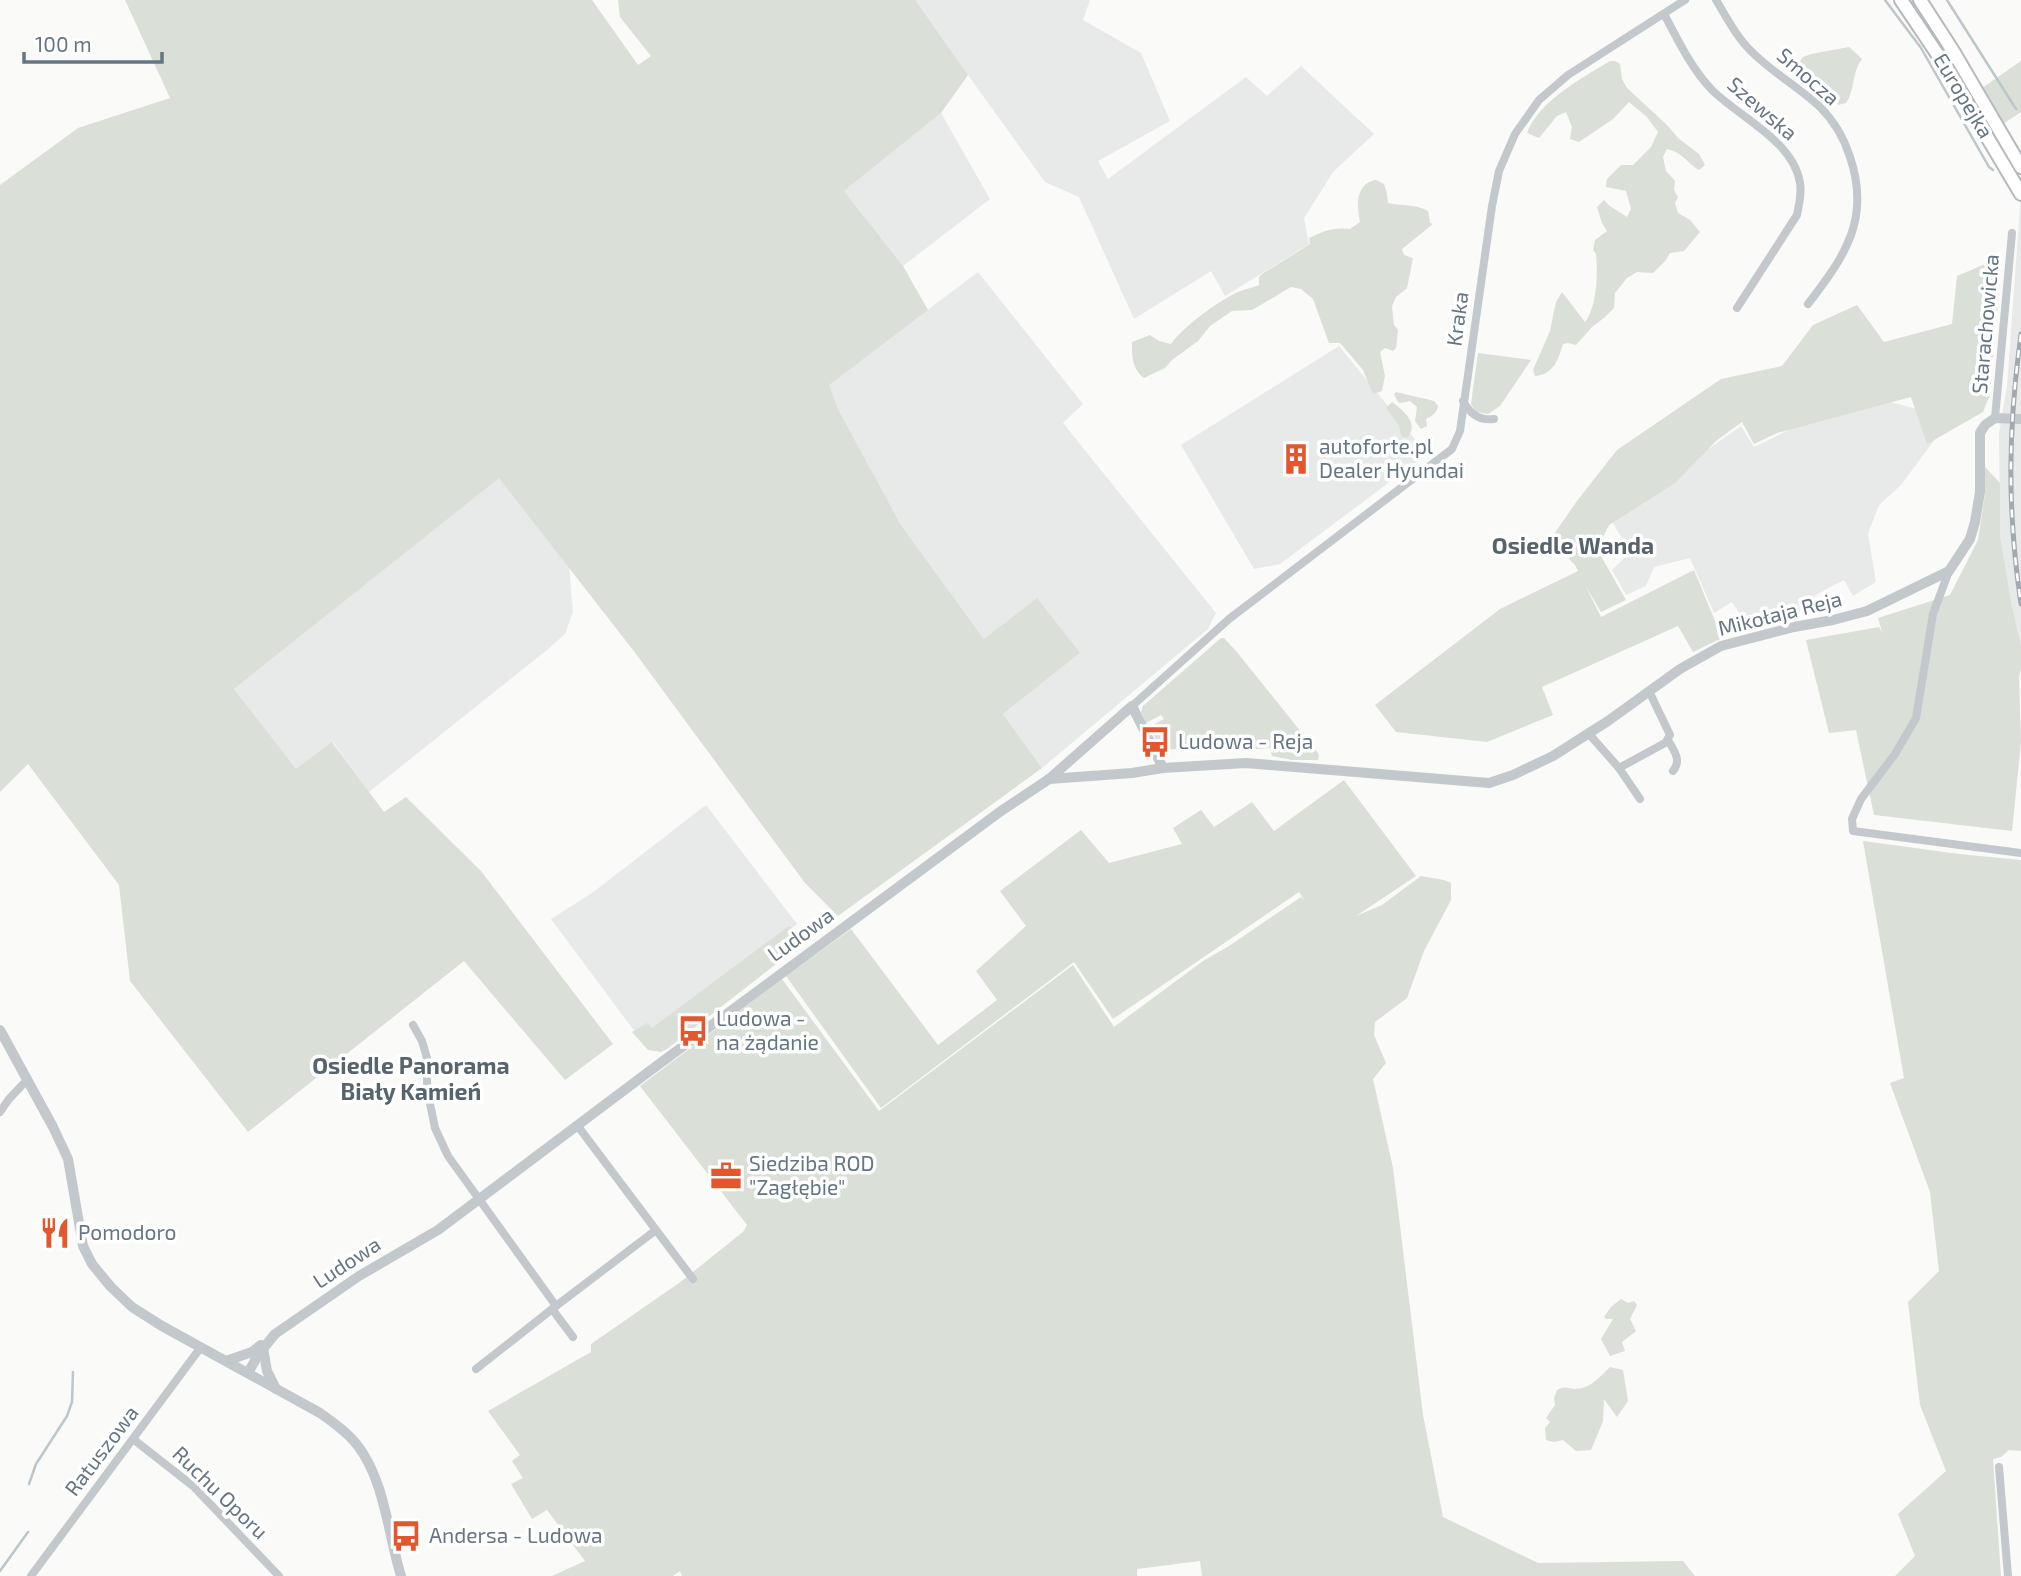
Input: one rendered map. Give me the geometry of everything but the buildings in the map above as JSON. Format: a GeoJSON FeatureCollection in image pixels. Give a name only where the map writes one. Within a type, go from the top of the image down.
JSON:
{"type":"FeatureCollection","features":[{"type":"Feature","properties":{"kind":"main road","name":"Europejka"},"geometry":{"type":"LineString","coordinates":[[1901,0],[1940,58],[2021,194]]}},
{"type":"Feature","properties":{"kind":"main road","name":"Europejka"},"geometry":{"type":"LineString","coordinates":[[1920,0],[2021,167]]}},
{"type":"Feature","properties":{"kind":"street","name":"Kraka"},"geometry":{"type":"LineString","coordinates":[[1229,619],[1452,449],[1460,431],[1499,171],[1515,134],[1539,100],[1568,75],[1685,0]]}},
{"type":"Feature","properties":{"kind":"street","name":"Smocza"},"geometry":{"type":"LineString","coordinates":[[1716,0],[1753,53],[1828,115],[1840,132],[1854,170],[1858,188],[1858,209],[1852,233],[1843,254],[1808,304]]}},
{"type":"Feature","properties":{"kind":"street","name":"Szewska"},"geometry":{"type":"LineString","coordinates":[[1664,14],[1691,63],[1711,89],[1735,111],[1777,142],[1788,154],[1801,185],[1797,215],[1737,308]]}},
{"type":"Feature","properties":{"kind":"street","name":"Starachowicka"},"geometry":{"type":"LineString","coordinates":[[1995,418],[2012,233]]}},
{"type":"Feature","properties":{"kind":"street"},"geometry":{"type":"LineString","coordinates":[[1464,401],[1467,409],[1476,417],[1494,419]]}},
{"type":"Feature","properties":{"kind":"street"},"geometry":{"type":"LineString","coordinates":[[2021,419],[1995,418],[1985,425],[1980,433],[1980,492],[1975,522],[1970,539],[1950,571],[1933,614],[1916,718],[1895,754],[1861,799],[1852,819],[1853,831],[2021,853]]}},
{"type":"Feature","properties":{"kind":"street","name":"Mikołaja Reja"},"geometry":{"type":"LineString","coordinates":[[1329,769],[1489,783],[1553,756],[1589,734],[1680,669],[1721,646],[1867,611],[1950,571]]}},
{"type":"Feature","properties":{"kind":"street","name":"Ludowa"},"geometry":{"type":"LineString","coordinates":[[248,1373],[266,1344],[359,1276],[438,1230],[1001,811],[1049,779],[1229,619]]}},
{"type":"Feature","properties":{"kind":"street"},"geometry":{"type":"LineString","coordinates":[[1619,768],[1668,740],[1670,735],[1649,691]]}},
{"type":"Feature","properties":{"kind":"street"},"geometry":{"type":"LineString","coordinates":[[1132,706],[1163,768]]}},
{"type":"Feature","properties":{"kind":"street"},"geometry":{"type":"LineString","coordinates":[[1589,734],[1619,768],[1640,799]]}},
{"type":"Feature","properties":{"kind":"street"},"geometry":{"type":"LineString","coordinates":[[1668,740],[1678,758],[1673,771]]}},
{"type":"Feature","properties":{"kind":"street","name":"Ludowa"},"geometry":{"type":"LineString","coordinates":[[1049,779],[1246,763],[1329,769]]}},
{"type":"Feature","properties":{"kind":"street"},"geometry":{"type":"LineString","coordinates":[[413,1025],[427,1058],[427,1089],[435,1128],[448,1156],[573,1336]]}},
{"type":"Feature","properties":{"kind":"street"},"geometry":{"type":"LineString","coordinates":[[0,1030],[68,1159],[83,1246],[92,1264],[132,1307],[320,1413],[344,1431],[367,1460],[378,1488],[401,1576]]}},
{"type":"Feature","properties":{"kind":"street"},"geometry":{"type":"LineString","coordinates":[[0,1112],[27,1080]]}},
{"type":"Feature","properties":{"kind":"street"},"geometry":{"type":"LineString","coordinates":[[577,1125],[693,1279]]}},
{"type":"Feature","properties":{"kind":"street"},"geometry":{"type":"LineString","coordinates":[[476,1369],[656,1230]]}},
{"type":"Feature","properties":{"kind":"street"},"geometry":{"type":"LineString","coordinates":[[226,1361],[253,1352],[266,1344],[267,1371],[276,1389]]}},
{"type":"Feature","properties":{"kind":"street","name":"Ratuszowa"},"geometry":{"type":"LineString","coordinates":[[31,1576],[201,1347]]}},
{"type":"Feature","properties":{"kind":"street","name":"Ruchu Oporu"},"geometry":{"type":"LineString","coordinates":[[133,1439],[193,1486],[279,1576]]}},
{"type":"Feature","properties":{"kind":"street"},"geometry":{"type":"LineString","coordinates":[[1999,1466],[2008,1576]]}},
{"type":"Feature","properties":{"kind":"shaded area"},"geometry":{"type":"Polygon","coordinates":[[[125,0],[592,0],[638,65],[651,56],[620,17],[618,0],[915,0],[968,75],[941,113],[844,191],[903,266],[928,310],[829,385],[838,409],[901,525],[984,639],[1037,598],[1080,653],[1003,714],[1042,768],[838,916],[805,883],[633,650],[499,478],[234,689],[296,769],[332,742],[384,812],[406,797],[481,871],[613,1044],[565,1080],[464,961],[248,1132],[130,981],[119,885],[28,764],[0,792],[0,185],[78,128],[170,98],[125,0]]]}},
{"type":"Feature","properties":{"kind":"shaded area"},"geometry":{"type":"Polygon","coordinates":[[[914,0],[1090,0],[1083,20],[1141,53],[1170,121],[1098,161],[1108,179],[1246,77],[1267,96],[1301,66],[1374,134],[1333,172],[1304,218],[1309,244],[1225,296],[1211,271],[1134,319],[1079,197],[1045,182],[914,0]]]}},
{"type":"Feature","properties":{"kind":"shaded area"},"geometry":{"type":"Polygon","coordinates":[[[1909,0],[1912,0],[1950,57],[2012,167],[1948,59],[1909,0]]]}},
{"type":"Feature","properties":{"kind":"shaded area"},"geometry":{"type":"Polygon","coordinates":[[[1849,47],[1862,59],[1849,98],[1846,103],[1838,105],[1831,92],[1797,65],[1803,57],[1811,54],[1849,47]]]}},
{"type":"Feature","properties":{"kind":"shaded area"},"geometry":{"type":"Polygon","coordinates":[[[1610,61],[1620,64],[1622,79],[1627,88],[1678,138],[1699,154],[1705,165],[1699,170],[1681,155],[1667,149],[1663,157],[1666,171],[1675,181],[1678,213],[1690,220],[1700,232],[1684,251],[1670,253],[1653,273],[1637,272],[1627,278],[1615,293],[1614,308],[1576,345],[1563,344],[1551,369],[1535,376],[1533,370],[1550,331],[1556,302],[1562,292],[1585,322],[1592,308],[1597,271],[1596,254],[1593,250],[1595,240],[1607,231],[1597,207],[1604,200],[1627,217],[1631,209],[1626,191],[1606,187],[1607,179],[1621,165],[1633,165],[1651,147],[1658,132],[1647,117],[1629,102],[1613,119],[1579,142],[1570,139],[1572,127],[1566,112],[1557,116],[1539,138],[1527,133],[1533,121],[1551,101],[1610,61]]]}},
{"type":"Feature","properties":{"kind":"shaded area"},"geometry":{"type":"Polygon","coordinates":[[[2021,61],[2021,112],[2003,124],[1982,88],[2021,61]]]}},
{"type":"Feature","properties":{"kind":"shaded area"},"geometry":{"type":"Polygon","coordinates":[[[941,113],[990,199],[903,266],[844,191],[941,113]]]}},
{"type":"Feature","properties":{"kind":"shaded area"},"geometry":{"type":"Polygon","coordinates":[[[1376,180],[1384,184],[1388,203],[1428,211],[1430,223],[1433,224],[1402,249],[1404,255],[1413,258],[1407,288],[1396,297],[1392,306],[1394,325],[1398,330],[1396,348],[1393,351],[1385,348],[1380,352],[1385,376],[1382,391],[1373,394],[1363,370],[1340,343],[1329,343],[1313,299],[1301,289],[1291,287],[1252,310],[1232,311],[1210,326],[1198,341],[1165,368],[1144,378],[1137,371],[1132,342],[1150,335],[1171,344],[1192,322],[1211,308],[1238,292],[1259,285],[1259,277],[1262,274],[1310,244],[1309,238],[1329,230],[1350,229],[1360,222],[1358,202],[1361,191],[1369,182],[1376,180]]]}},
{"type":"Feature","properties":{"kind":"shaded area"},"geometry":{"type":"Polygon","coordinates":[[[2021,193],[2021,646],[2000,535],[1999,433],[2007,386],[2021,193]]]}},
{"type":"Feature","properties":{"kind":"shaded area"},"geometry":{"type":"Polygon","coordinates":[[[2002,257],[1990,395],[1983,412],[1927,444],[1911,397],[1777,433],[1754,444],[1742,422],[1716,441],[1675,483],[1609,525],[1597,549],[1626,600],[1601,612],[1585,585],[1601,617],[1694,570],[1722,638],[1693,652],[1678,626],[1542,687],[1553,715],[1487,742],[1396,732],[1375,705],[1500,609],[1578,571],[1550,540],[1617,450],[1721,379],[1782,366],[1813,325],[1857,305],[1884,342],[1952,324],[1957,276],[2002,257]]]}},
{"type":"Feature","properties":{"kind":"shaded area"},"geometry":{"type":"Polygon","coordinates":[[[978,272],[1083,404],[1063,423],[1216,613],[1208,629],[1042,768],[1003,714],[1080,653],[984,639],[901,525],[838,409],[828,385],[978,272]]]}},
{"type":"Feature","properties":{"kind":"shaded area"},"geometry":{"type":"Polygon","coordinates":[[[1339,346],[1427,454],[1280,564],[1254,569],[1181,445],[1339,346]]]}},
{"type":"Feature","properties":{"kind":"shaded area"},"geometry":{"type":"Polygon","coordinates":[[[1478,353],[1531,360],[1500,406],[1488,414],[1476,412],[1471,404],[1478,353]]]}},
{"type":"Feature","properties":{"kind":"shaded area"},"geometry":{"type":"Polygon","coordinates":[[[1396,392],[1434,401],[1438,406],[1434,414],[1426,419],[1427,426],[1421,429],[1415,421],[1417,407],[1410,401],[1398,402],[1394,394],[1396,392]]]}},
{"type":"Feature","properties":{"kind":"shaded area"},"geometry":{"type":"Polygon","coordinates":[[[1883,400],[1917,409],[1935,439],[1901,485],[1879,505],[1868,534],[1876,582],[1853,596],[1844,580],[1817,594],[1793,618],[1749,628],[1732,602],[1714,613],[1690,558],[1654,567],[1646,586],[1626,595],[1612,570],[1630,552],[1610,518],[1741,426],[1754,447],[1820,415],[1883,400]]]}},
{"type":"Feature","properties":{"kind":"shaded area"},"geometry":{"type":"Polygon","coordinates":[[[1392,402],[1409,418],[1412,428],[1407,438],[1402,437],[1398,424],[1386,408],[1392,402]]]}},
{"type":"Feature","properties":{"kind":"shaded area"},"geometry":{"type":"Polygon","coordinates":[[[1985,467],[2000,483],[2000,535],[2021,646],[2021,742],[2012,831],[1874,815],[1856,730],[1829,733],[1806,640],[1879,627],[1882,632],[1878,618],[1950,595],[1978,540],[1985,494],[1985,467]]]}},
{"type":"Feature","properties":{"kind":"shaded area"},"geometry":{"type":"Polygon","coordinates":[[[499,477],[569,566],[573,612],[565,634],[369,792],[333,742],[296,770],[234,689],[499,477]]]}},
{"type":"Feature","properties":{"kind":"shaded area"},"geometry":{"type":"Polygon","coordinates":[[[1221,638],[1236,651],[1318,753],[1318,760],[1292,760],[1272,756],[1270,748],[1236,751],[1234,745],[1162,750],[1149,727],[1164,719],[1161,715],[1146,723],[1141,712],[1143,706],[1221,638]]]}},
{"type":"Feature","properties":{"kind":"shaded area"},"geometry":{"type":"Polygon","coordinates":[[[1344,780],[1416,876],[1356,916],[1382,905],[1421,876],[1451,883],[1451,900],[1424,951],[1407,998],[1375,1022],[1374,1035],[1386,1063],[1373,1079],[1393,1168],[1423,1415],[1443,1517],[1538,1563],[1683,1561],[1695,1576],[1202,1576],[1200,1561],[1137,1569],[1137,1576],[682,1576],[680,1571],[673,1576],[552,1576],[585,1561],[547,1510],[532,1519],[511,1484],[523,1478],[512,1461],[520,1455],[488,1411],[591,1352],[591,1344],[679,1283],[743,1232],[747,1225],[640,1086],[782,979],[879,1111],[1073,965],[1114,1027],[1203,961],[1301,897],[1305,901],[1299,892],[1113,1019],[1074,962],[881,1108],[786,976],[851,929],[938,1045],[997,1000],[976,971],[1026,926],[1000,891],[1081,830],[1109,863],[1182,844],[1173,828],[1201,810],[1214,827],[1252,802],[1274,831],[1344,780]]]}},
{"type":"Feature","properties":{"kind":"shaded area"},"geometry":{"type":"Polygon","coordinates":[[[706,805],[797,924],[641,1040],[551,919],[592,893],[706,805]]]}},
{"type":"Feature","properties":{"kind":"shaded area"},"geometry":{"type":"Polygon","coordinates":[[[1863,841],[2021,860],[2021,1451],[2009,1450],[2001,1457],[1993,1459],[2001,1576],[1895,1576],[1915,1556],[1898,1514],[1946,1471],[1920,1405],[1908,1302],[1939,1271],[1930,1192],[1890,1083],[1904,1078],[1863,841]]]}},
{"type":"Feature","properties":{"kind":"shaded area"},"geometry":{"type":"Polygon","coordinates":[[[789,926],[802,933],[805,939],[803,943],[667,1049],[661,1052],[648,1050],[632,1032],[647,1023],[652,1028],[789,926]]]}},
{"type":"Feature","properties":{"kind":"shaded area"},"geometry":{"type":"Polygon","coordinates":[[[1621,1299],[1628,1303],[1634,1301],[1637,1305],[1630,1319],[1636,1331],[1622,1342],[1625,1351],[1610,1356],[1601,1339],[1613,1319],[1604,1317],[1621,1299]]]}},
{"type":"Feature","properties":{"kind":"shaded area"},"geometry":{"type":"Polygon","coordinates":[[[1610,1367],[1623,1370],[1628,1401],[1617,1417],[1604,1399],[1603,1421],[1591,1450],[1576,1451],[1563,1440],[1546,1440],[1545,1428],[1550,1422],[1546,1418],[1555,1405],[1557,1390],[1585,1387],[1610,1367]]]}},
{"type":"Feature","properties":{"kind":"waterway"},"geometry":{"type":"LineString","coordinates":[[1885,0],[1921,48],[1993,170]]}},
{"type":"Feature","properties":{"kind":"waterway"},"geometry":{"type":"LineString","coordinates":[[1947,0],[2016,109]]}},
{"type":"Feature","properties":{"kind":"waterway"},"geometry":{"type":"LineString","coordinates":[[29,1484],[36,1464],[67,1416],[72,1402],[73,1372]]}},
{"type":"Feature","properties":{"kind":"waterway"},"geometry":{"type":"LineString","coordinates":[[0,1571],[28,1532]]}},
{"type":"Feature","properties":{"kind":"railway"},"geometry":{"type":"LineString","coordinates":[[2021,334],[2011,469],[2013,535],[2021,604]]}},
{"type":"Feature","properties":{"kind":"place","name":"autoforte.pl Dealer Hyundai"},"geometry":{"type":"Point","coordinates":[1296,459]}},
{"type":"Feature","properties":{"kind":"place","name":"Ludowa - Reja"},"geometry":{"type":"Point","coordinates":[1155,742]}},
{"type":"Feature","properties":{"kind":"place","name":"Ludowa - na żądanie"},"geometry":{"type":"Point","coordinates":[693,1031]}},
{"type":"Feature","properties":{"kind":"place","name":"Siedziba ROD \"Zagłębie\""},"geometry":{"type":"Point","coordinates":[726,1176]}},
{"type":"Feature","properties":{"kind":"place","name":"Pomodoro"},"geometry":{"type":"Point","coordinates":[55,1233]}},
{"type":"Feature","properties":{"kind":"place","name":"Andersa - Ludowa"},"geometry":{"type":"Point","coordinates":[406,1536]}},
{"type":"Feature","properties":{"kind":"district","name":"Osiedle Wanda"},"geometry":{"type":"Point","coordinates":[1573,546]}},
{"type":"Feature","properties":{"kind":"district","name":"Osiedle Panorama Biały Kamień"},"geometry":{"type":"Point","coordinates":[411,1079]}}]}
